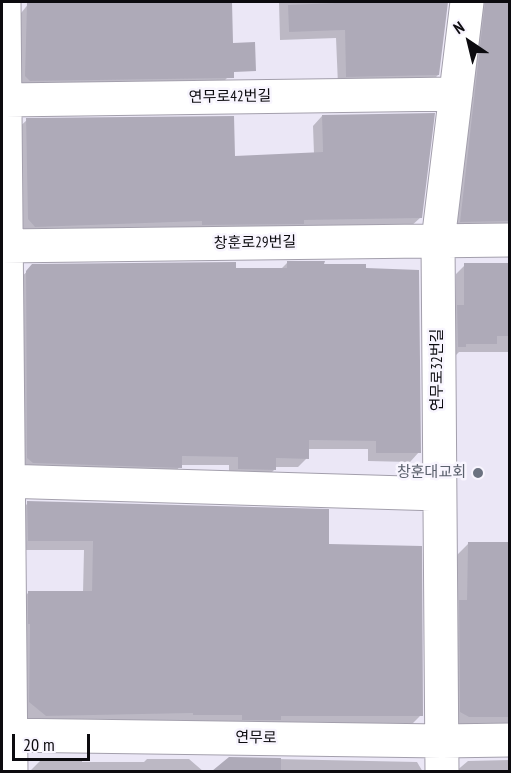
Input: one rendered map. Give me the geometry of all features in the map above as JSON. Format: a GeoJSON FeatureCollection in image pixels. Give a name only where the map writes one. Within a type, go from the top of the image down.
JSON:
{"type":"FeatureCollection","features":[{"type":"Feature","properties":{"kind":"street"},"geometry":{"type":"LineString","coordinates":[[4,2],[6,735],[11,771]]}},
{"type":"Feature","properties":{"kind":"street","name":"연무로32번길"},"geometry":{"type":"LineString","coordinates":[[442,756],[438,241],[467,2]]}},
{"type":"Feature","properties":{"kind":"street","name":"연무로42번길"},"geometry":{"type":"LineString","coordinates":[[5,100],[456,94]]}},
{"type":"Feature","properties":{"kind":"street","name":"창훈로29번길"},"geometry":{"type":"LineString","coordinates":[[4,246],[510,240]]}},
{"type":"Feature","properties":{"kind":"street"},"geometry":{"type":"LineString","coordinates":[[4,481],[439,494]]}},
{"type":"Feature","properties":{"kind":"street","name":"연무로"},"geometry":{"type":"LineString","coordinates":[[6,735],[442,756],[510,740]]}},
{"type":"Feature","properties":{"kind":"building"},"geometry":{"type":"Polygon","coordinates":[[[27,2],[232,2],[233,43],[255,42],[256,71],[234,72],[234,78],[30,81],[25,76],[27,2]]]}},
{"type":"Feature","properties":{"kind":"building"},"geometry":{"type":"Polygon","coordinates":[[[448,2],[439,75],[346,77],[345,30],[289,32],[288,5],[448,2]]]}},
{"type":"Feature","properties":{"kind":"building"},"geometry":{"type":"Polygon","coordinates":[[[485,2],[510,2],[510,221],[460,222],[485,2]]]}},
{"type":"Feature","properties":{"kind":"building"},"geometry":{"type":"Polygon","coordinates":[[[435,113],[422,218],[304,220],[304,224],[202,225],[202,221],[35,227],[28,219],[26,118],[234,116],[235,156],[323,152],[322,115],[435,113]]]}},
{"type":"Feature","properties":{"kind":"building"},"geometry":{"type":"Polygon","coordinates":[[[287,261],[325,261],[324,264],[366,264],[366,268],[419,270],[421,453],[376,453],[376,441],[309,440],[309,459],[276,458],[276,470],[238,469],[238,457],[182,456],[182,468],[33,463],[27,458],[26,271],[32,264],[236,262],[236,268],[287,268],[287,261]]]}},
{"type":"Feature","properties":{"kind":"building"},"geometry":{"type":"Polygon","coordinates":[[[464,263],[510,263],[510,336],[497,336],[497,344],[466,344],[466,347],[458,347],[457,305],[464,305],[464,263]]]}},
{"type":"Feature","properties":{"kind":"building"},"geometry":{"type":"Polygon","coordinates":[[[27,501],[329,509],[329,544],[422,546],[423,716],[281,716],[281,720],[242,720],[242,715],[193,715],[193,713],[46,716],[29,702],[28,591],[92,591],[93,541],[28,541],[27,501]]]}},
{"type":"Feature","properties":{"kind":"building"},"geometry":{"type":"Polygon","coordinates":[[[468,542],[510,542],[510,717],[469,717],[460,712],[459,600],[467,600],[468,542]]]}},
{"type":"Feature","properties":{"kind":"building"},"geometry":{"type":"Polygon","coordinates":[[[229,757],[281,758],[281,771],[212,771],[229,757]]]}},
{"type":"Feature","properties":{"kind":"place","name":"창훈대교회"},"geometry":{"type":"Point","coordinates":[478,473]}}]}
